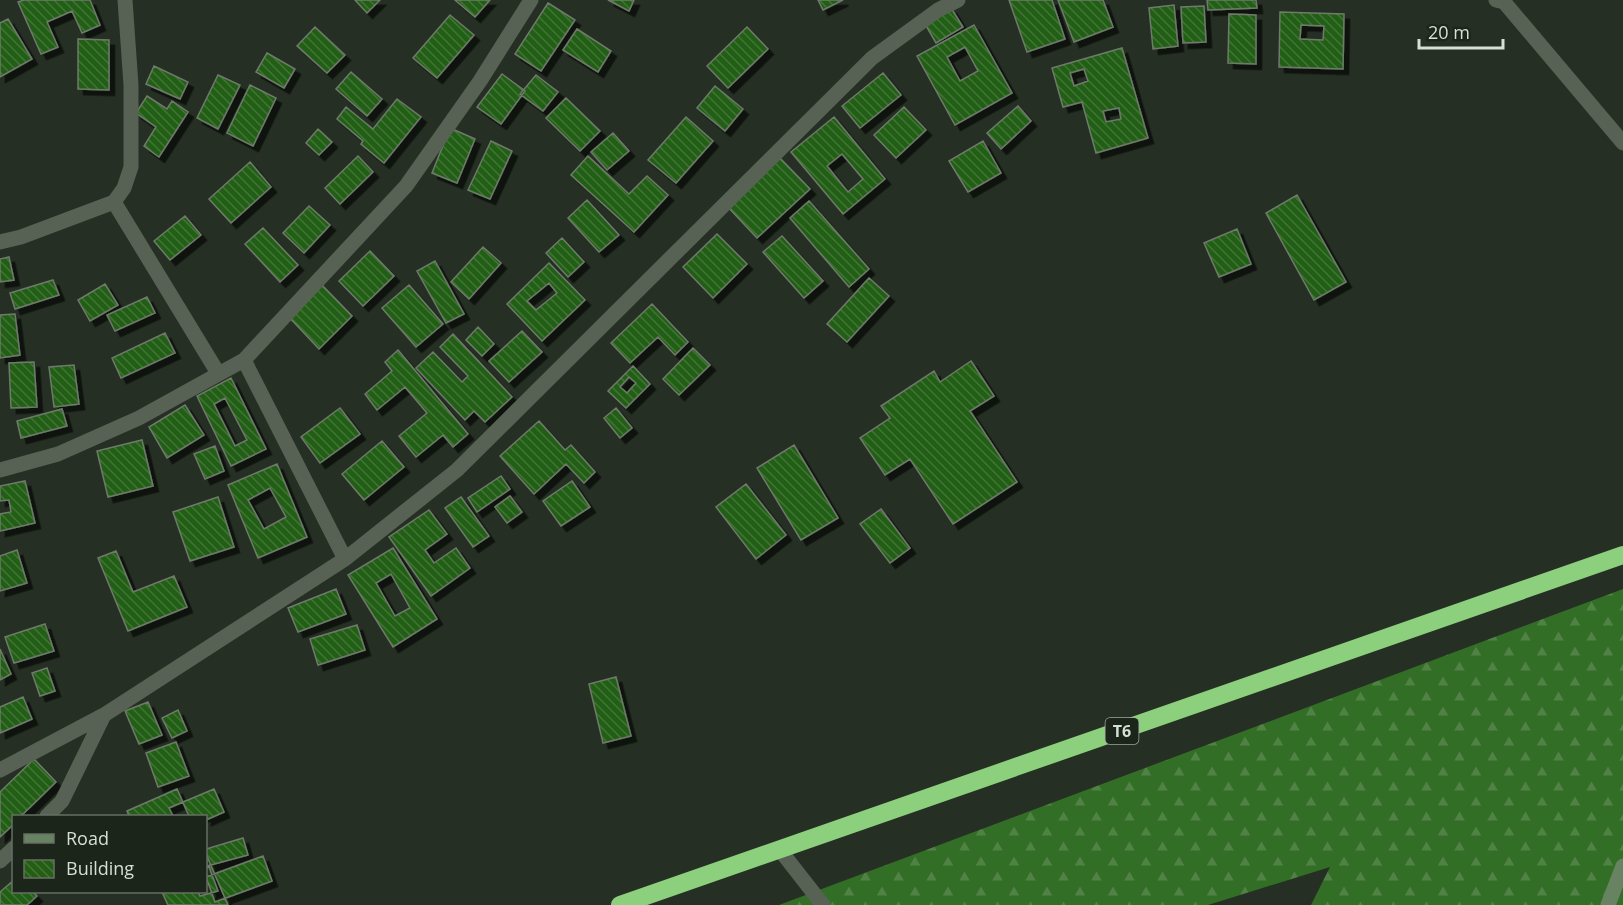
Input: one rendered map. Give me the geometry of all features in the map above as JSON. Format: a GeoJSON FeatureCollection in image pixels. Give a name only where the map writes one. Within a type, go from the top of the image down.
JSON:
{"type":"FeatureCollection","features":[{"type":"Feature","properties":{"kind":"highway","name":"T6"},"geometry":{"type":"LineString","coordinates":[[620,905],[1623,555]]}},
{"type":"Feature","properties":{"kind":"street"},"geometry":{"type":"LineString","coordinates":[[0,242],[21,237],[114,202],[124,188],[130,167],[131,85],[125,0]]}},
{"type":"Feature","properties":{"kind":"street"},"geometry":{"type":"LineString","coordinates":[[0,470],[58,454],[139,418],[244,360],[406,186],[480,81],[531,0]]}},
{"type":"Feature","properties":{"kind":"street"},"geometry":{"type":"LineString","coordinates":[[0,770],[104,715],[345,559],[457,470],[872,58],[938,10],[958,0]]}},
{"type":"Feature","properties":{"kind":"street"},"geometry":{"type":"LineString","coordinates":[[1501,1],[1623,142]]}},
{"type":"Feature","properties":{"kind":"street"},"geometry":{"type":"LineString","coordinates":[[114,202],[218,373]]}},
{"type":"Feature","properties":{"kind":"street"},"geometry":{"type":"LineString","coordinates":[[244,360],[345,559]]}},
{"type":"Feature","properties":{"kind":"street"},"geometry":{"type":"LineString","coordinates":[[48,815],[62,801],[104,715]]}},
{"type":"Feature","properties":{"kind":"street"},"geometry":{"type":"LineString","coordinates":[[0,861],[12,850]]}},
{"type":"Feature","properties":{"kind":"street"},"geometry":{"type":"LineString","coordinates":[[780,850],[823,905]]}},
{"type":"Feature","properties":{"kind":"street"},"geometry":{"type":"LineString","coordinates":[[1608,905],[1623,866]]}},
{"type":"Feature","properties":{"kind":"green space"},"geometry":{"type":"Polygon","coordinates":[[[1623,589],[1623,905],[1311,905],[1330,867],[1208,905],[779,905],[1623,589]]]}},
{"type":"Feature","properties":{"kind":"building"},"geometry":{"type":"Polygon","coordinates":[[[24,0],[90,0],[100,25],[82,33],[72,11],[47,22],[58,47],[41,54],[18,2],[24,0]]]}},
{"type":"Feature","properties":{"kind":"building"},"geometry":{"type":"Polygon","coordinates":[[[355,0],[380,0],[367,13],[355,0]]]}},
{"type":"Feature","properties":{"kind":"building"},"geometry":{"type":"Polygon","coordinates":[[[455,0],[490,0],[475,17],[455,0]]]}},
{"type":"Feature","properties":{"kind":"building"},"geometry":{"type":"Polygon","coordinates":[[[608,0],[634,0],[629,11],[608,0]]]}},
{"type":"Feature","properties":{"kind":"building"},"geometry":{"type":"Polygon","coordinates":[[[818,0],[843,0],[823,10],[818,0]]]}},
{"type":"Feature","properties":{"kind":"building"},"geometry":{"type":"Polygon","coordinates":[[[1009,0],[1052,0],[1065,39],[1027,52],[1009,0]]]}},
{"type":"Feature","properties":{"kind":"building"},"geometry":{"type":"Polygon","coordinates":[[[1058,0],[1103,0],[1113,27],[1074,42],[1058,0]]]}},
{"type":"Feature","properties":{"kind":"building"},"geometry":{"type":"Polygon","coordinates":[[[1207,0],[1256,0],[1257,8],[1208,10],[1207,0]]]}},
{"type":"Feature","properties":{"kind":"building"},"geometry":{"type":"Polygon","coordinates":[[[548,3],[575,20],[541,71],[515,54],[548,3]]]}},
{"type":"Feature","properties":{"kind":"building"},"geometry":{"type":"Polygon","coordinates":[[[1174,5],[1178,46],[1153,49],[1149,8],[1174,5]]]}},
{"type":"Feature","properties":{"kind":"building"},"geometry":{"type":"Polygon","coordinates":[[[1204,6],[1206,42],[1183,43],[1181,7],[1204,6]]]}},
{"type":"Feature","properties":{"kind":"building"},"geometry":{"type":"Polygon","coordinates":[[[951,8],[963,27],[936,43],[925,24],[951,8]]]}},
{"type":"Feature","properties":{"kind":"building"},"geometry":{"type":"Polygon","coordinates":[[[1280,12],[1344,14],[1343,69],[1279,67],[1280,12]],[[1301,25],[1300,39],[1323,40],[1324,26],[1301,25]]]}},
{"type":"Feature","properties":{"kind":"building"},"geometry":{"type":"Polygon","coordinates":[[[1229,14],[1256,15],[1256,64],[1228,63],[1229,14]]]}},
{"type":"Feature","properties":{"kind":"building"},"geometry":{"type":"Polygon","coordinates":[[[450,15],[474,35],[437,78],[413,58],[450,15]]]}},
{"type":"Feature","properties":{"kind":"building"},"geometry":{"type":"Polygon","coordinates":[[[8,19],[32,59],[0,77],[0,23],[8,19]]]}},
{"type":"Feature","properties":{"kind":"building"},"geometry":{"type":"Polygon","coordinates":[[[974,25],[1012,93],[955,125],[917,56],[974,25]],[[965,47],[947,57],[960,81],[978,71],[965,47]]]}},
{"type":"Feature","properties":{"kind":"building"},"geometry":{"type":"Polygon","coordinates":[[[315,27],[345,55],[327,73],[297,46],[315,27]]]}},
{"type":"Feature","properties":{"kind":"building"},"geometry":{"type":"Polygon","coordinates":[[[747,27],[768,49],[728,88],[707,66],[747,27]]]}},
{"type":"Feature","properties":{"kind":"building"},"geometry":{"type":"Polygon","coordinates":[[[577,29],[611,51],[598,72],[563,50],[577,29]]]}},
{"type":"Feature","properties":{"kind":"building"},"geometry":{"type":"Polygon","coordinates":[[[78,39],[109,40],[109,90],[78,89],[78,39]]]}},
{"type":"Feature","properties":{"kind":"building"},"geometry":{"type":"Polygon","coordinates":[[[1122,48],[1148,138],[1096,153],[1082,102],[1063,107],[1052,68],[1122,48]],[[1084,69],[1070,73],[1074,86],[1088,81],[1084,69]],[[1119,108],[1103,111],[1106,122],[1121,119],[1119,108]]]}},
{"type":"Feature","properties":{"kind":"building"},"geometry":{"type":"Polygon","coordinates":[[[267,53],[295,69],[284,88],[256,72],[267,53]]]}},
{"type":"Feature","properties":{"kind":"building"},"geometry":{"type":"Polygon","coordinates":[[[154,66],[188,82],[180,99],[146,84],[154,66]]]}},
{"type":"Feature","properties":{"kind":"building"},"geometry":{"type":"Polygon","coordinates":[[[351,72],[382,99],[367,116],[336,89],[351,72]]]}},
{"type":"Feature","properties":{"kind":"building"},"geometry":{"type":"Polygon","coordinates":[[[883,73],[901,95],[860,128],[842,106],[883,73]]]}},
{"type":"Feature","properties":{"kind":"building"},"geometry":{"type":"Polygon","coordinates":[[[502,74],[525,91],[501,124],[477,107],[502,74]]]}},
{"type":"Feature","properties":{"kind":"building"},"geometry":{"type":"Polygon","coordinates":[[[218,75],[240,85],[218,129],[197,118],[218,75]]]}},
{"type":"Feature","properties":{"kind":"building"},"geometry":{"type":"Polygon","coordinates":[[[536,75],[558,92],[543,111],[520,94],[536,75]]]}},
{"type":"Feature","properties":{"kind":"building"},"geometry":{"type":"Polygon","coordinates":[[[250,85],[276,98],[253,146],[227,133],[250,85]]]}},
{"type":"Feature","properties":{"kind":"building"},"geometry":{"type":"Polygon","coordinates":[[[715,86],[743,109],[725,131],[697,108],[715,86]]]}},
{"type":"Feature","properties":{"kind":"building"},"geometry":{"type":"Polygon","coordinates":[[[147,96],[167,109],[172,101],[188,112],[159,157],[144,146],[156,127],[136,113],[147,96]]]}},
{"type":"Feature","properties":{"kind":"building"},"geometry":{"type":"Polygon","coordinates":[[[566,98],[600,131],[580,151],[546,118],[566,98]]]}},
{"type":"Feature","properties":{"kind":"building"},"geometry":{"type":"Polygon","coordinates":[[[397,99],[421,117],[384,163],[361,144],[363,141],[337,119],[346,107],[373,129],[397,99]]]}},
{"type":"Feature","properties":{"kind":"building"},"geometry":{"type":"Polygon","coordinates":[[[1018,106],[1031,121],[1001,149],[987,133],[1018,106]]]}},
{"type":"Feature","properties":{"kind":"building"},"geometry":{"type":"Polygon","coordinates":[[[904,107],[926,130],[896,158],[874,135],[904,107]]]}},
{"type":"Feature","properties":{"kind":"building"},"geometry":{"type":"Polygon","coordinates":[[[686,117],[713,141],[676,183],[648,160],[686,117]]]}},
{"type":"Feature","properties":{"kind":"building"},"geometry":{"type":"Polygon","coordinates":[[[834,117],[885,179],[843,214],[791,152],[834,117]],[[842,154],[827,166],[848,192],[863,179],[842,154]]]}},
{"type":"Feature","properties":{"kind":"building"},"geometry":{"type":"Polygon","coordinates":[[[450,128],[475,139],[457,183],[432,173],[450,128]]]}},
{"type":"Feature","properties":{"kind":"building"},"geometry":{"type":"Polygon","coordinates":[[[318,129],[332,142],[319,155],[306,143],[318,129]]]}},
{"type":"Feature","properties":{"kind":"building"},"geometry":{"type":"Polygon","coordinates":[[[613,133],[629,151],[607,170],[591,152],[613,133]]]}},
{"type":"Feature","properties":{"kind":"building"},"geometry":{"type":"Polygon","coordinates":[[[491,141],[512,151],[490,199],[468,190],[491,141]]]}},
{"type":"Feature","properties":{"kind":"building"},"geometry":{"type":"Polygon","coordinates":[[[983,141],[1001,173],[968,192],[949,161],[983,141]]]}},
{"type":"Feature","properties":{"kind":"building"},"geometry":{"type":"Polygon","coordinates":[[[358,156],[373,172],[340,204],[325,188],[358,156]]]}},
{"type":"Feature","properties":{"kind":"building"},"geometry":{"type":"Polygon","coordinates":[[[588,156],[629,194],[647,176],[668,195],[634,232],[571,175],[588,156]]]}},
{"type":"Feature","properties":{"kind":"building"},"geometry":{"type":"Polygon","coordinates":[[[779,157],[810,189],[757,238],[727,206],[779,157]]]}},
{"type":"Feature","properties":{"kind":"building"},"geometry":{"type":"Polygon","coordinates":[[[250,162],[271,187],[231,223],[209,199],[250,162]]]}},
{"type":"Feature","properties":{"kind":"building"},"geometry":{"type":"Polygon","coordinates":[[[1297,195],[1346,282],[1314,300],[1266,213],[1297,195]]]}},
{"type":"Feature","properties":{"kind":"building"},"geometry":{"type":"Polygon","coordinates":[[[587,200],[619,235],[599,252],[568,218],[587,200]]]}},
{"type":"Feature","properties":{"kind":"building"},"geometry":{"type":"Polygon","coordinates":[[[809,201],[869,269],[849,287],[790,218],[809,201]]]}},
{"type":"Feature","properties":{"kind":"building"},"geometry":{"type":"Polygon","coordinates":[[[309,206],[330,225],[304,253],[283,233],[309,206]]]}},
{"type":"Feature","properties":{"kind":"building"},"geometry":{"type":"Polygon","coordinates":[[[185,216],[201,235],[170,260],[154,241],[185,216]]]}},
{"type":"Feature","properties":{"kind":"building"},"geometry":{"type":"Polygon","coordinates":[[[263,228],[298,265],[280,282],[245,244],[263,228]]]}},
{"type":"Feature","properties":{"kind":"building"},"geometry":{"type":"Polygon","coordinates":[[[1237,229],[1251,264],[1219,277],[1204,243],[1237,229]]]}},
{"type":"Feature","properties":{"kind":"building"},"geometry":{"type":"Polygon","coordinates":[[[717,234],[747,264],[713,298],[683,267],[717,234]]]}},
{"type":"Feature","properties":{"kind":"building"},"geometry":{"type":"Polygon","coordinates":[[[782,236],[823,281],[804,298],[763,252],[782,236]]]}},
{"type":"Feature","properties":{"kind":"building"},"geometry":{"type":"Polygon","coordinates":[[[562,238],[584,262],[568,277],[546,253],[562,238]]]}},
{"type":"Feature","properties":{"kind":"building"},"geometry":{"type":"Polygon","coordinates":[[[483,247],[501,263],[469,299],[451,282],[483,247]]]}},
{"type":"Feature","properties":{"kind":"building"},"geometry":{"type":"Polygon","coordinates":[[[370,251],[394,276],[363,306],[339,281],[370,251]]]}},
{"type":"Feature","properties":{"kind":"building"},"geometry":{"type":"Polygon","coordinates":[[[9,257],[14,280],[0,282],[0,259],[9,257]]]}},
{"type":"Feature","properties":{"kind":"building"},"geometry":{"type":"Polygon","coordinates":[[[435,261],[464,314],[446,323],[417,271],[435,261]]]}},
{"type":"Feature","properties":{"kind":"building"},"geometry":{"type":"Polygon","coordinates":[[[549,263],[585,300],[542,341],[507,304],[549,263]],[[549,283],[527,301],[536,310],[557,293],[549,283]]]}},
{"type":"Feature","properties":{"kind":"building"},"geometry":{"type":"Polygon","coordinates":[[[869,278],[889,296],[847,342],[827,324],[869,278]]]}},
{"type":"Feature","properties":{"kind":"building"},"geometry":{"type":"Polygon","coordinates":[[[53,280],[59,295],[15,309],[10,293],[53,280]]]}},
{"type":"Feature","properties":{"kind":"building"},"geometry":{"type":"Polygon","coordinates":[[[105,284],[118,305],[90,321],[78,300],[105,284]]]}},
{"type":"Feature","properties":{"kind":"building"},"geometry":{"type":"Polygon","coordinates":[[[321,284],[352,316],[319,349],[288,316],[321,284]]]}},
{"type":"Feature","properties":{"kind":"building"},"geometry":{"type":"Polygon","coordinates":[[[409,285],[443,324],[416,347],[382,308],[409,285]]]}},
{"type":"Feature","properties":{"kind":"building"},"geometry":{"type":"Polygon","coordinates":[[[147,297],[155,313],[115,331],[107,315],[147,297]]]}},
{"type":"Feature","properties":{"kind":"building"},"geometry":{"type":"Polygon","coordinates":[[[652,304],[688,342],[675,355],[658,337],[630,363],[611,343],[652,304]]]}},
{"type":"Feature","properties":{"kind":"building"},"geometry":{"type":"Polygon","coordinates":[[[15,314],[20,355],[0,358],[0,315],[15,314]]]}},
{"type":"Feature","properties":{"kind":"building"},"geometry":{"type":"Polygon","coordinates":[[[478,327],[494,344],[482,356],[466,340],[478,327]]]}},
{"type":"Feature","properties":{"kind":"building"},"geometry":{"type":"Polygon","coordinates":[[[522,331],[542,352],[509,382],[489,361],[522,331]]]}},
{"type":"Feature","properties":{"kind":"building"},"geometry":{"type":"Polygon","coordinates":[[[165,333],[175,353],[121,378],[112,358],[165,333]]]}},
{"type":"Feature","properties":{"kind":"building"},"geometry":{"type":"Polygon","coordinates":[[[453,334],[512,397],[485,422],[474,411],[465,420],[416,368],[433,352],[462,382],[468,376],[440,347],[453,334]]]}},
{"type":"Feature","properties":{"kind":"building"},"geometry":{"type":"Polygon","coordinates":[[[693,348],[710,365],[679,395],[663,379],[693,348]]]}},
{"type":"Feature","properties":{"kind":"building"},"geometry":{"type":"Polygon","coordinates":[[[398,350],[468,434],[453,447],[443,435],[416,457],[399,436],[427,413],[405,387],[377,410],[365,394],[392,371],[385,362],[398,350]]]}},
{"type":"Feature","properties":{"kind":"building"},"geometry":{"type":"Polygon","coordinates":[[[971,361],[994,396],[970,411],[1017,482],[953,524],[910,459],[885,475],[860,438],[890,418],[881,406],[934,371],[940,382],[971,361]]]}},
{"type":"Feature","properties":{"kind":"building"},"geometry":{"type":"Polygon","coordinates":[[[34,362],[37,407],[11,408],[9,363],[34,362]]]}},
{"type":"Feature","properties":{"kind":"building"},"geometry":{"type":"Polygon","coordinates":[[[74,365],[79,404],[54,407],[49,367],[74,365]]]}},
{"type":"Feature","properties":{"kind":"building"},"geometry":{"type":"Polygon","coordinates":[[[633,366],[650,384],[626,408],[608,391],[633,366]],[[629,377],[620,387],[627,393],[636,383],[629,377]]]}},
{"type":"Feature","properties":{"kind":"building"},"geometry":{"type":"Polygon","coordinates":[[[231,378],[266,449],[231,466],[197,396],[231,378]]]}},
{"type":"Feature","properties":{"kind":"building"},"geometry":{"type":"Polygon","coordinates":[[[225,398],[247,440],[235,446],[214,404],[225,398]]]}},
{"type":"Feature","properties":{"kind":"building"},"geometry":{"type":"Polygon","coordinates":[[[185,405],[204,435],[167,458],[149,427],[185,405]]]}},
{"type":"Feature","properties":{"kind":"building"},"geometry":{"type":"Polygon","coordinates":[[[340,408],[360,434],[320,463],[301,437],[340,408]]]}},
{"type":"Feature","properties":{"kind":"building"},"geometry":{"type":"Polygon","coordinates":[[[616,408],[632,428],[620,438],[604,418],[616,408]]]}},
{"type":"Feature","properties":{"kind":"building"},"geometry":{"type":"Polygon","coordinates":[[[62,409],[67,426],[21,438],[17,421],[62,409]]]}},
{"type":"Feature","properties":{"kind":"building"},"geometry":{"type":"Polygon","coordinates":[[[539,421],[565,450],[571,445],[595,472],[584,483],[566,464],[534,494],[500,456],[539,421]]]}},
{"type":"Feature","properties":{"kind":"building"},"geometry":{"type":"Polygon","coordinates":[[[142,440],[153,486],[108,497],[97,451],[142,440]]]}},
{"type":"Feature","properties":{"kind":"building"},"geometry":{"type":"Polygon","coordinates":[[[382,441],[404,467],[364,500],[342,474],[382,441]]]}},
{"type":"Feature","properties":{"kind":"building"},"geometry":{"type":"Polygon","coordinates":[[[794,445],[838,518],[801,540],[757,468],[794,445]]]}},
{"type":"Feature","properties":{"kind":"building"},"geometry":{"type":"Polygon","coordinates":[[[215,446],[224,471],[205,479],[194,454],[215,446]]]}},
{"type":"Feature","properties":{"kind":"building"},"geometry":{"type":"Polygon","coordinates":[[[277,464],[307,537],[258,558],[228,485],[277,464]],[[270,488],[248,500],[264,529],[286,517],[270,488]]]}},
{"type":"Feature","properties":{"kind":"building"},"geometry":{"type":"Polygon","coordinates":[[[501,476],[510,489],[477,512],[468,498],[501,476]]]}},
{"type":"Feature","properties":{"kind":"building"},"geometry":{"type":"Polygon","coordinates":[[[25,481],[35,523],[0,531],[0,514],[11,512],[9,500],[0,501],[0,486],[25,481]]]}},
{"type":"Feature","properties":{"kind":"building"},"geometry":{"type":"Polygon","coordinates":[[[572,481],[590,507],[561,526],[543,501],[572,481]]]}},
{"type":"Feature","properties":{"kind":"building"},"geometry":{"type":"Polygon","coordinates":[[[746,484],[786,535],[756,559],[716,507],[746,484]]]}},
{"type":"Feature","properties":{"kind":"building"},"geometry":{"type":"Polygon","coordinates":[[[510,496],[522,512],[507,523],[495,507],[510,496]]]}},
{"type":"Feature","properties":{"kind":"building"},"geometry":{"type":"Polygon","coordinates":[[[218,497],[234,547],[190,561],[173,512],[218,497]]]}},
{"type":"Feature","properties":{"kind":"building"},"geometry":{"type":"Polygon","coordinates":[[[461,497],[489,536],[473,547],[445,508],[461,497]]]}},
{"type":"Feature","properties":{"kind":"building"},"geometry":{"type":"Polygon","coordinates":[[[881,509],[910,548],[890,563],[860,524],[881,509]]]}},
{"type":"Feature","properties":{"kind":"building"},"geometry":{"type":"Polygon","coordinates":[[[429,510],[447,534],[425,550],[434,563],[456,548],[470,568],[431,596],[389,537],[429,510]]]}},
{"type":"Feature","properties":{"kind":"building"},"geometry":{"type":"Polygon","coordinates":[[[393,548],[437,619],[393,647],[348,575],[393,548]],[[391,574],[376,583],[395,616],[410,608],[391,574]]]}},
{"type":"Feature","properties":{"kind":"building"},"geometry":{"type":"Polygon","coordinates":[[[17,550],[27,583],[0,591],[0,556],[17,550]]]}},
{"type":"Feature","properties":{"kind":"building"},"geometry":{"type":"Polygon","coordinates":[[[116,551],[133,592],[174,576],[187,607],[128,631],[98,558],[116,551]]]}},
{"type":"Feature","properties":{"kind":"building"},"geometry":{"type":"Polygon","coordinates":[[[336,589],[346,614],[298,632],[288,608],[336,589]]]}},
{"type":"Feature","properties":{"kind":"building"},"geometry":{"type":"Polygon","coordinates":[[[45,624],[54,651],[14,663],[5,637],[45,624]]]}},
{"type":"Feature","properties":{"kind":"building"},"geometry":{"type":"Polygon","coordinates":[[[357,625],[365,650],[318,665],[310,639],[357,625]]]}},
{"type":"Feature","properties":{"kind":"building"},"geometry":{"type":"Polygon","coordinates":[[[0,649],[11,674],[0,680],[0,649]]]}},
{"type":"Feature","properties":{"kind":"building"},"geometry":{"type":"Polygon","coordinates":[[[47,668],[55,691],[40,696],[32,673],[47,668]]]}},
{"type":"Feature","properties":{"kind":"building"},"geometry":{"type":"Polygon","coordinates":[[[616,677],[631,736],[603,743],[589,684],[616,677]]]}},
{"type":"Feature","properties":{"kind":"building"},"geometry":{"type":"Polygon","coordinates":[[[23,697],[32,719],[0,733],[0,707],[23,697]]]}},
{"type":"Feature","properties":{"kind":"building"},"geometry":{"type":"Polygon","coordinates":[[[148,702],[162,735],[139,744],[125,711],[148,702]]]}},
{"type":"Feature","properties":{"kind":"building"},"geometry":{"type":"Polygon","coordinates":[[[178,710],[187,731],[172,738],[162,718],[178,710]]]}},
{"type":"Feature","properties":{"kind":"building"},"geometry":{"type":"Polygon","coordinates":[[[176,742],[189,776],[158,787],[146,753],[176,742]]]}},
{"type":"Feature","properties":{"kind":"building"},"geometry":{"type":"Polygon","coordinates":[[[34,759],[56,782],[22,815],[12,815],[12,826],[0,837],[0,792],[34,759]]]}},
{"type":"Feature","properties":{"kind":"building"},"geometry":{"type":"Polygon","coordinates":[[[177,789],[189,815],[129,815],[127,811],[177,789]]]}},
{"type":"Feature","properties":{"kind":"building"},"geometry":{"type":"Polygon","coordinates":[[[214,789],[224,812],[207,820],[207,815],[172,815],[169,808],[214,789]]]}},
{"type":"Feature","properties":{"kind":"building"},"geometry":{"type":"Polygon","coordinates":[[[243,838],[248,855],[207,866],[207,849],[243,838]]]}},
{"type":"Feature","properties":{"kind":"building"},"geometry":{"type":"Polygon","coordinates":[[[207,856],[228,905],[168,905],[162,893],[198,893],[200,896],[218,891],[209,867],[207,868],[207,856]]]}},
{"type":"Feature","properties":{"kind":"building"},"geometry":{"type":"Polygon","coordinates":[[[263,856],[272,881],[215,902],[207,877],[263,856]]]}},
{"type":"Feature","properties":{"kind":"building"},"geometry":{"type":"Polygon","coordinates":[[[12,882],[12,893],[34,893],[37,896],[27,905],[0,905],[0,892],[12,882]]]}}]}
